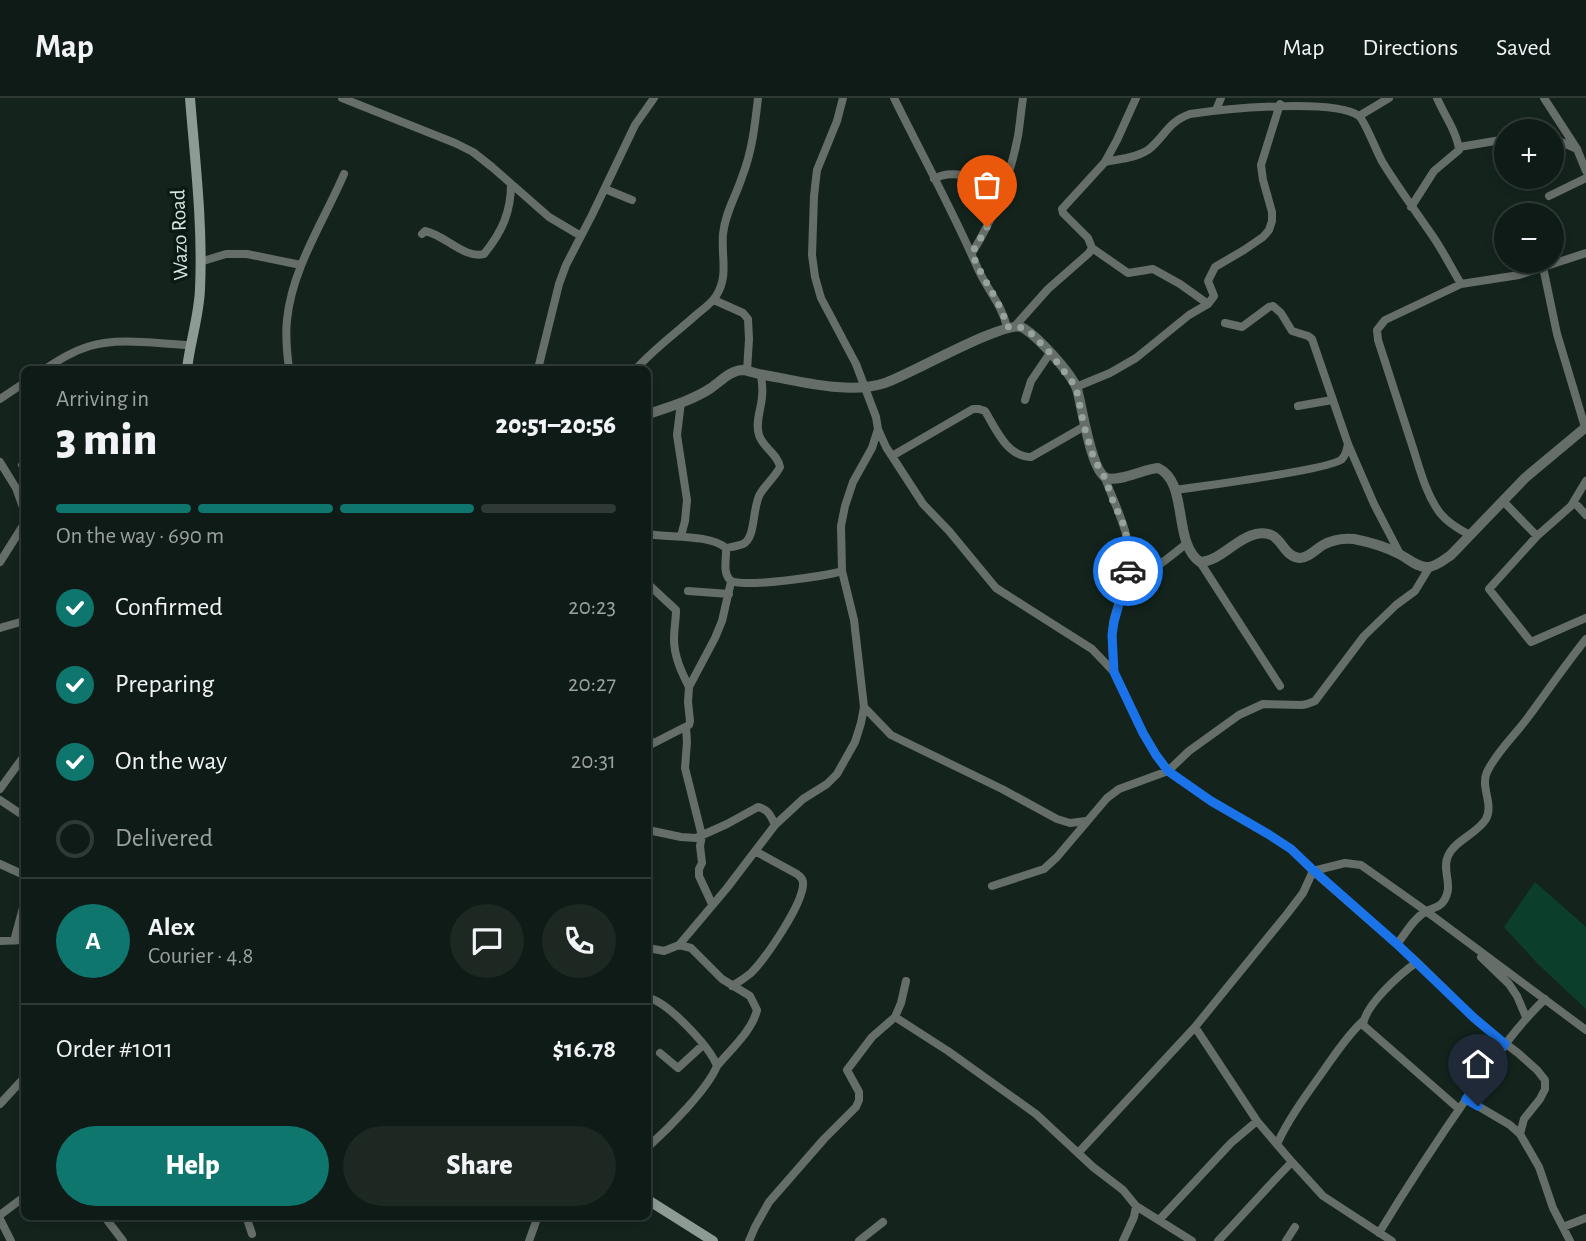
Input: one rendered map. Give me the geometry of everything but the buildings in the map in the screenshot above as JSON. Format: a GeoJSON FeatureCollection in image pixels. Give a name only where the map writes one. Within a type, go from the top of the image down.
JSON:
{"type":"FeatureCollection","features":[{"type":"Feature","properties":{"kind":"main road","name":"Wazo Road"},"geometry":{"type":"LineString","coordinates":[[187,366],[200,289],[199,227],[190,98]]}},
{"type":"Feature","properties":{"kind":"main road"},"geometry":{"type":"LineString","coordinates":[[651,1202],[713,1241]]}},
{"type":"Feature","properties":{"kind":"street"},"geometry":{"type":"LineString","coordinates":[[342,98],[472,152],[549,217],[581,236]]}},
{"type":"Feature","properties":{"kind":"street"},"geometry":{"type":"LineString","coordinates":[[539,366],[559,284],[635,125],[654,98]]}},
{"type":"Feature","properties":{"kind":"street"},"geometry":{"type":"LineString","coordinates":[[639,366],[714,300],[722,286],[725,273],[723,234],[727,214],[743,177],[755,126],[758,98]]}},
{"type":"Feature","properties":{"kind":"street"},"geometry":{"type":"LineString","coordinates":[[844,98],[817,170],[812,255],[815,277],[821,298],[856,364],[886,447],[923,504],[996,588],[1092,649],[1114,672],[1143,733],[1168,771],[1211,801],[1291,849],[1417,962],[1473,1017],[1537,1070],[1545,1080],[1545,1089],[1524,1119],[1520,1134]]}},
{"type":"Feature","properties":{"kind":"street"},"geometry":{"type":"LineString","coordinates":[[894,98],[982,276],[1011,326],[1023,328],[1032,334],[1076,387],[1094,459],[1105,478],[1125,528],[1129,564],[1112,635],[1114,672]]}},
{"type":"Feature","properties":{"kind":"street"},"geometry":{"type":"LineString","coordinates":[[972,253],[1004,188],[1018,133],[1023,98]]}},
{"type":"Feature","properties":{"kind":"street"},"geometry":{"type":"LineString","coordinates":[[1136,98],[1105,162],[1062,209],[1063,213],[1088,238],[1092,248],[1128,273],[1153,270],[1169,276],[1208,304]]}},
{"type":"Feature","properties":{"kind":"street"},"geometry":{"type":"LineString","coordinates":[[1216,110],[1221,98]]}},
{"type":"Feature","properties":{"kind":"street"},"geometry":{"type":"LineString","coordinates":[[1359,116],[1389,98]]}},
{"type":"Feature","properties":{"kind":"street"},"geometry":{"type":"LineString","coordinates":[[1410,207],[1434,171],[1457,154],[1460,147],[1437,98]]}},
{"type":"Feature","properties":{"kind":"street"},"geometry":{"type":"LineString","coordinates":[[1544,98],[1577,149],[1586,171]]}},
{"type":"Feature","properties":{"kind":"street"},"geometry":{"type":"LineString","coordinates":[[1105,162],[1138,155],[1148,149],[1177,119],[1190,114],[1285,102],[1343,108],[1359,116],[1375,149],[1410,207],[1434,238],[1461,284]]}},
{"type":"Feature","properties":{"kind":"street"},"geometry":{"type":"LineString","coordinates":[[1076,387],[1110,373],[1136,358],[1189,315],[1208,304],[1214,296],[1208,281],[1215,267],[1263,237],[1269,230],[1272,212],[1261,165],[1285,102]]}},
{"type":"Feature","properties":{"kind":"street"},"geometry":{"type":"LineString","coordinates":[[1460,147],[1494,141]]}},
{"type":"Feature","properties":{"kind":"street"},"geometry":{"type":"LineString","coordinates":[[1564,143],[1577,149]]}},
{"type":"Feature","properties":{"kind":"street"},"geometry":{"type":"LineString","coordinates":[[289,366],[287,320],[290,302],[301,265],[344,174]]}},
{"type":"Feature","properties":{"kind":"street"},"geometry":{"type":"LineString","coordinates":[[934,179],[941,174],[958,174],[1004,188]]}},
{"type":"Feature","properties":{"kind":"street"},"geometry":{"type":"LineString","coordinates":[[1549,197],[1586,178]]}},
{"type":"Feature","properties":{"kind":"street"},"geometry":{"type":"LineString","coordinates":[[422,234],[425,231],[435,233],[463,250],[482,256],[505,221],[511,199],[511,184]]}},
{"type":"Feature","properties":{"kind":"street"},"geometry":{"type":"LineString","coordinates":[[604,189],[632,200]]}},
{"type":"Feature","properties":{"kind":"street"},"geometry":{"type":"LineString","coordinates":[[651,413],[710,389],[734,372],[747,371],[815,384],[865,388],[884,383],[1011,326],[1092,248]]}},
{"type":"Feature","properties":{"kind":"street"},"geometry":{"type":"LineString","coordinates":[[1564,260],[1586,253]]}},
{"type":"Feature","properties":{"kind":"street"},"geometry":{"type":"LineString","coordinates":[[200,262],[226,254],[247,254],[301,265]]}},
{"type":"Feature","properties":{"kind":"street"},"geometry":{"type":"LineString","coordinates":[[1470,536],[1447,521],[1432,498],[1403,419],[1377,334],[1379,326],[1385,320],[1461,284],[1525,273]]}},
{"type":"Feature","properties":{"kind":"street"},"geometry":{"type":"LineString","coordinates":[[1200,562],[1212,559],[1253,534],[1265,533],[1272,534],[1292,556],[1300,558],[1335,540],[1349,538],[1381,545],[1429,568],[1451,555],[1525,478],[1585,427],[1557,334],[1544,273]]}},
{"type":"Feature","properties":{"kind":"street"},"geometry":{"type":"LineString","coordinates":[[714,300],[743,313],[748,319],[747,371]]}},
{"type":"Feature","properties":{"kind":"street"},"geometry":{"type":"LineString","coordinates":[[1225,323],[1242,327],[1269,307],[1277,308],[1292,331],[1312,339],[1348,444],[1374,504],[1400,554]]}},
{"type":"Feature","properties":{"kind":"street"},"geometry":{"type":"LineString","coordinates":[[59,366],[65,356],[91,346],[127,342],[189,345]]}},
{"type":"Feature","properties":{"kind":"street"},"geometry":{"type":"LineString","coordinates":[[1025,400],[1031,381],[1050,353]]}},
{"type":"Feature","properties":{"kind":"street"},"geometry":{"type":"LineString","coordinates":[[651,534],[681,536],[720,544],[726,548],[742,545],[750,537],[761,492],[780,467],[778,460],[762,443],[758,432],[762,397],[761,375]]}},
{"type":"Feature","properties":{"kind":"street"},"geometry":{"type":"LineString","coordinates":[[0,399],[21,385]]}},
{"type":"Feature","properties":{"kind":"street"},"geometry":{"type":"LineString","coordinates":[[1298,406],[1332,400]]}},
{"type":"Feature","properties":{"kind":"street"},"geometry":{"type":"LineString","coordinates":[[681,402],[677,435],[687,500],[681,536]]}},
{"type":"Feature","properties":{"kind":"street"},"geometry":{"type":"LineString","coordinates":[[892,456],[974,409],[985,411],[1009,447],[1020,456],[1031,457],[1084,426]]}},
{"type":"Feature","properties":{"kind":"street"},"geometry":{"type":"LineString","coordinates":[[651,949],[664,951],[679,945],[775,825],[836,774],[855,742],[864,707],[854,620],[842,571],[841,526],[853,482],[872,448],[878,429]]}},
{"type":"Feature","properties":{"kind":"street"},"geometry":{"type":"LineString","coordinates":[[1175,491],[1335,463],[1342,459],[1348,444]]}},
{"type":"Feature","properties":{"kind":"street"},"geometry":{"type":"LineString","coordinates":[[0,462],[21,502]]}},
{"type":"Feature","properties":{"kind":"street"},"geometry":{"type":"LineString","coordinates":[[1105,478],[1158,468],[1169,476],[1187,543],[1195,559],[1200,562],[1280,687]]}},
{"type":"Feature","properties":{"kind":"street"},"geometry":{"type":"LineString","coordinates":[[1586,481],[1574,502],[1537,536],[1489,589],[1531,642],[1586,618]]}},
{"type":"Feature","properties":{"kind":"street"},"geometry":{"type":"LineString","coordinates":[[1503,501],[1537,536]]}},
{"type":"Feature","properties":{"kind":"street"},"geometry":{"type":"LineString","coordinates":[[1574,502],[1586,515]]}},
{"type":"Feature","properties":{"kind":"street"},"geometry":{"type":"LineString","coordinates":[[0,562],[21,529]]}},
{"type":"Feature","properties":{"kind":"street"},"geometry":{"type":"LineString","coordinates":[[1126,582],[1157,568],[1187,543]]}},
{"type":"Feature","properties":{"kind":"street"},"geometry":{"type":"LineString","coordinates":[[726,548],[727,576],[731,582],[739,584],[830,575],[842,571]]}},
{"type":"Feature","properties":{"kind":"street"},"geometry":{"type":"LineString","coordinates":[[992,886],[1044,869],[1107,798],[1119,789],[1168,771],[1189,751],[1238,715],[1263,704],[1302,705],[1315,701],[1364,636],[1415,592],[1429,568]]}},
{"type":"Feature","properties":{"kind":"street"},"geometry":{"type":"LineString","coordinates":[[651,747],[686,727],[690,721],[689,687],[722,621],[731,582]]}},
{"type":"Feature","properties":{"kind":"street"},"geometry":{"type":"LineString","coordinates":[[651,587],[676,610],[675,650],[680,670],[689,687]]}},
{"type":"Feature","properties":{"kind":"street"},"geometry":{"type":"LineString","coordinates":[[688,591],[729,594]]}},
{"type":"Feature","properties":{"kind":"street"},"geometry":{"type":"LineString","coordinates":[[0,626],[21,622]]}},
{"type":"Feature","properties":{"kind":"street"},"geometry":{"type":"LineString","coordinates":[[1397,944],[1416,919],[1444,902],[1449,889],[1446,859],[1450,852],[1477,829],[1489,810],[1484,785],[1490,766],[1586,639]]}},
{"type":"Feature","properties":{"kind":"street"},"geometry":{"type":"LineString","coordinates":[[864,707],[891,735],[901,741],[943,759],[1057,819],[1070,823],[1086,821]]}},
{"type":"Feature","properties":{"kind":"street"},"geometry":{"type":"LineString","coordinates":[[686,727],[685,768],[702,863],[699,876],[712,904]]}},
{"type":"Feature","properties":{"kind":"street"},"geometry":{"type":"LineString","coordinates":[[0,789],[21,760]]}},
{"type":"Feature","properties":{"kind":"street"},"geometry":{"type":"LineString","coordinates":[[0,800],[21,814]]}},
{"type":"Feature","properties":{"kind":"street"},"geometry":{"type":"LineString","coordinates":[[651,831],[699,840],[758,807],[769,812],[775,825]]}},
{"type":"Feature","properties":{"kind":"street"},"geometry":{"type":"LineString","coordinates":[[732,986],[747,976],[765,957],[783,931],[803,884],[802,878],[797,874],[755,851]]}},
{"type":"Feature","properties":{"kind":"street"},"geometry":{"type":"LineString","coordinates":[[1313,870],[1345,863],[1359,864],[1586,1030]]}},
{"type":"Feature","properties":{"kind":"street"},"geometry":{"type":"LineString","coordinates":[[0,864],[21,874]]}},
{"type":"Feature","properties":{"kind":"street"},"geometry":{"type":"LineString","coordinates":[[1079,1152],[1195,1027],[1303,894],[1313,870]]}},
{"type":"Feature","properties":{"kind":"street"},"geometry":{"type":"LineString","coordinates":[[14,941],[21,915]]}},
{"type":"Feature","properties":{"kind":"street"},"geometry":{"type":"LineString","coordinates":[[688,935],[691,948]]}},
{"type":"Feature","properties":{"kind":"street"},"geometry":{"type":"LineString","coordinates":[[0,941],[21,940]]}},
{"type":"Feature","properties":{"kind":"street"},"geometry":{"type":"LineString","coordinates":[[1468,942],[1509,984],[1526,1017]]}},
{"type":"Feature","properties":{"kind":"street"},"geometry":{"type":"LineString","coordinates":[[651,1144],[701,1091],[757,1013],[751,997],[722,979],[691,948],[679,945]]}},
{"type":"Feature","properties":{"kind":"street"},"geometry":{"type":"LineString","coordinates":[[1277,1144],[1316,1081],[1348,1037],[1393,982],[1417,962]]}},
{"type":"Feature","properties":{"kind":"street"},"geometry":{"type":"LineString","coordinates":[[749,1241],[769,1202],[856,1107],[859,1092],[847,1070],[872,1037],[895,1017],[906,981]]}},
{"type":"Feature","properties":{"kind":"street"},"geometry":{"type":"LineString","coordinates":[[651,999],[670,1009],[714,1058],[717,1066]]}},
{"type":"Feature","properties":{"kind":"street"},"geometry":{"type":"LineString","coordinates":[[1379,1233],[1407,1185],[1505,1044],[1526,1017],[1545,999]]}},
{"type":"Feature","properties":{"kind":"street"},"geometry":{"type":"LineString","coordinates":[[895,1017],[1015,1098],[1123,1190],[1136,1206],[1192,1241]]}},
{"type":"Feature","properties":{"kind":"street"},"geometry":{"type":"LineString","coordinates":[[1362,1022],[1364,1028],[1459,1109]]}},
{"type":"Feature","properties":{"kind":"street"},"geometry":{"type":"LineString","coordinates":[[1195,1027],[1257,1121],[1292,1163],[1323,1196],[1392,1241]]}},
{"type":"Feature","properties":{"kind":"street"},"geometry":{"type":"LineString","coordinates":[[660,1053],[678,1068],[703,1045]]}},
{"type":"Feature","properties":{"kind":"street"},"geometry":{"type":"LineString","coordinates":[[0,1104],[21,1083]]}},
{"type":"Feature","properties":{"kind":"street"},"geometry":{"type":"LineString","coordinates":[[1466,1099],[1510,1125],[1520,1134],[1539,1167],[1553,1208],[1570,1241]]}},
{"type":"Feature","properties":{"kind":"street"},"geometry":{"type":"LineString","coordinates":[[1159,1220],[1231,1143],[1257,1121]]}},
{"type":"Feature","properties":{"kind":"street"},"geometry":{"type":"LineString","coordinates":[[1218,1241],[1292,1163]]}},
{"type":"Feature","properties":{"kind":"street"},"geometry":{"type":"LineString","coordinates":[[11,1241],[0,1217],[21,1200]]}},
{"type":"Feature","properties":{"kind":"street"},"geometry":{"type":"LineString","coordinates":[[1123,1241],[1136,1206]]}},
{"type":"Feature","properties":{"kind":"street"},"geometry":{"type":"LineString","coordinates":[[1563,1227],[1586,1218]]}},
{"type":"Feature","properties":{"kind":"street"},"geometry":{"type":"LineString","coordinates":[[107,1220],[122,1241]]}},
{"type":"Feature","properties":{"kind":"street"},"geometry":{"type":"LineString","coordinates":[[247,1220],[252,1234]]}},
{"type":"Feature","properties":{"kind":"street"},"geometry":{"type":"LineString","coordinates":[[529,1241],[537,1220]]}},
{"type":"Feature","properties":{"kind":"street"},"geometry":{"type":"LineString","coordinates":[[859,1241],[883,1222]]}},
{"type":"Feature","properties":{"kind":"street"},"geometry":{"type":"LineString","coordinates":[[1286,1241],[1295,1227]]}},
{"type":"Feature","properties":{"kind":"green space"},"geometry":{"type":"Polygon","coordinates":[[[1535,882],[1586,927],[1586,1009],[1537,963],[1504,927],[1535,882]]]}},
{"type":"Feature","properties":{"kind":"way so far"},"geometry":{"type":"LineString","coordinates":[[987,227],[972,253],[1005,316],[1007,327],[1023,328],[1032,334],[1064,369],[1076,387],[1094,459],[1105,478],[1125,528],[1128,571]]}},
{"type":"Feature","properties":{"kind":"route"},"geometry":{"type":"LineString","coordinates":[[1128,571],[1116,610],[1112,635],[1114,672],[1156,755],[1168,771],[1187,785],[1291,849],[1505,1044],[1466,1099],[1478,1106]]}}]}
